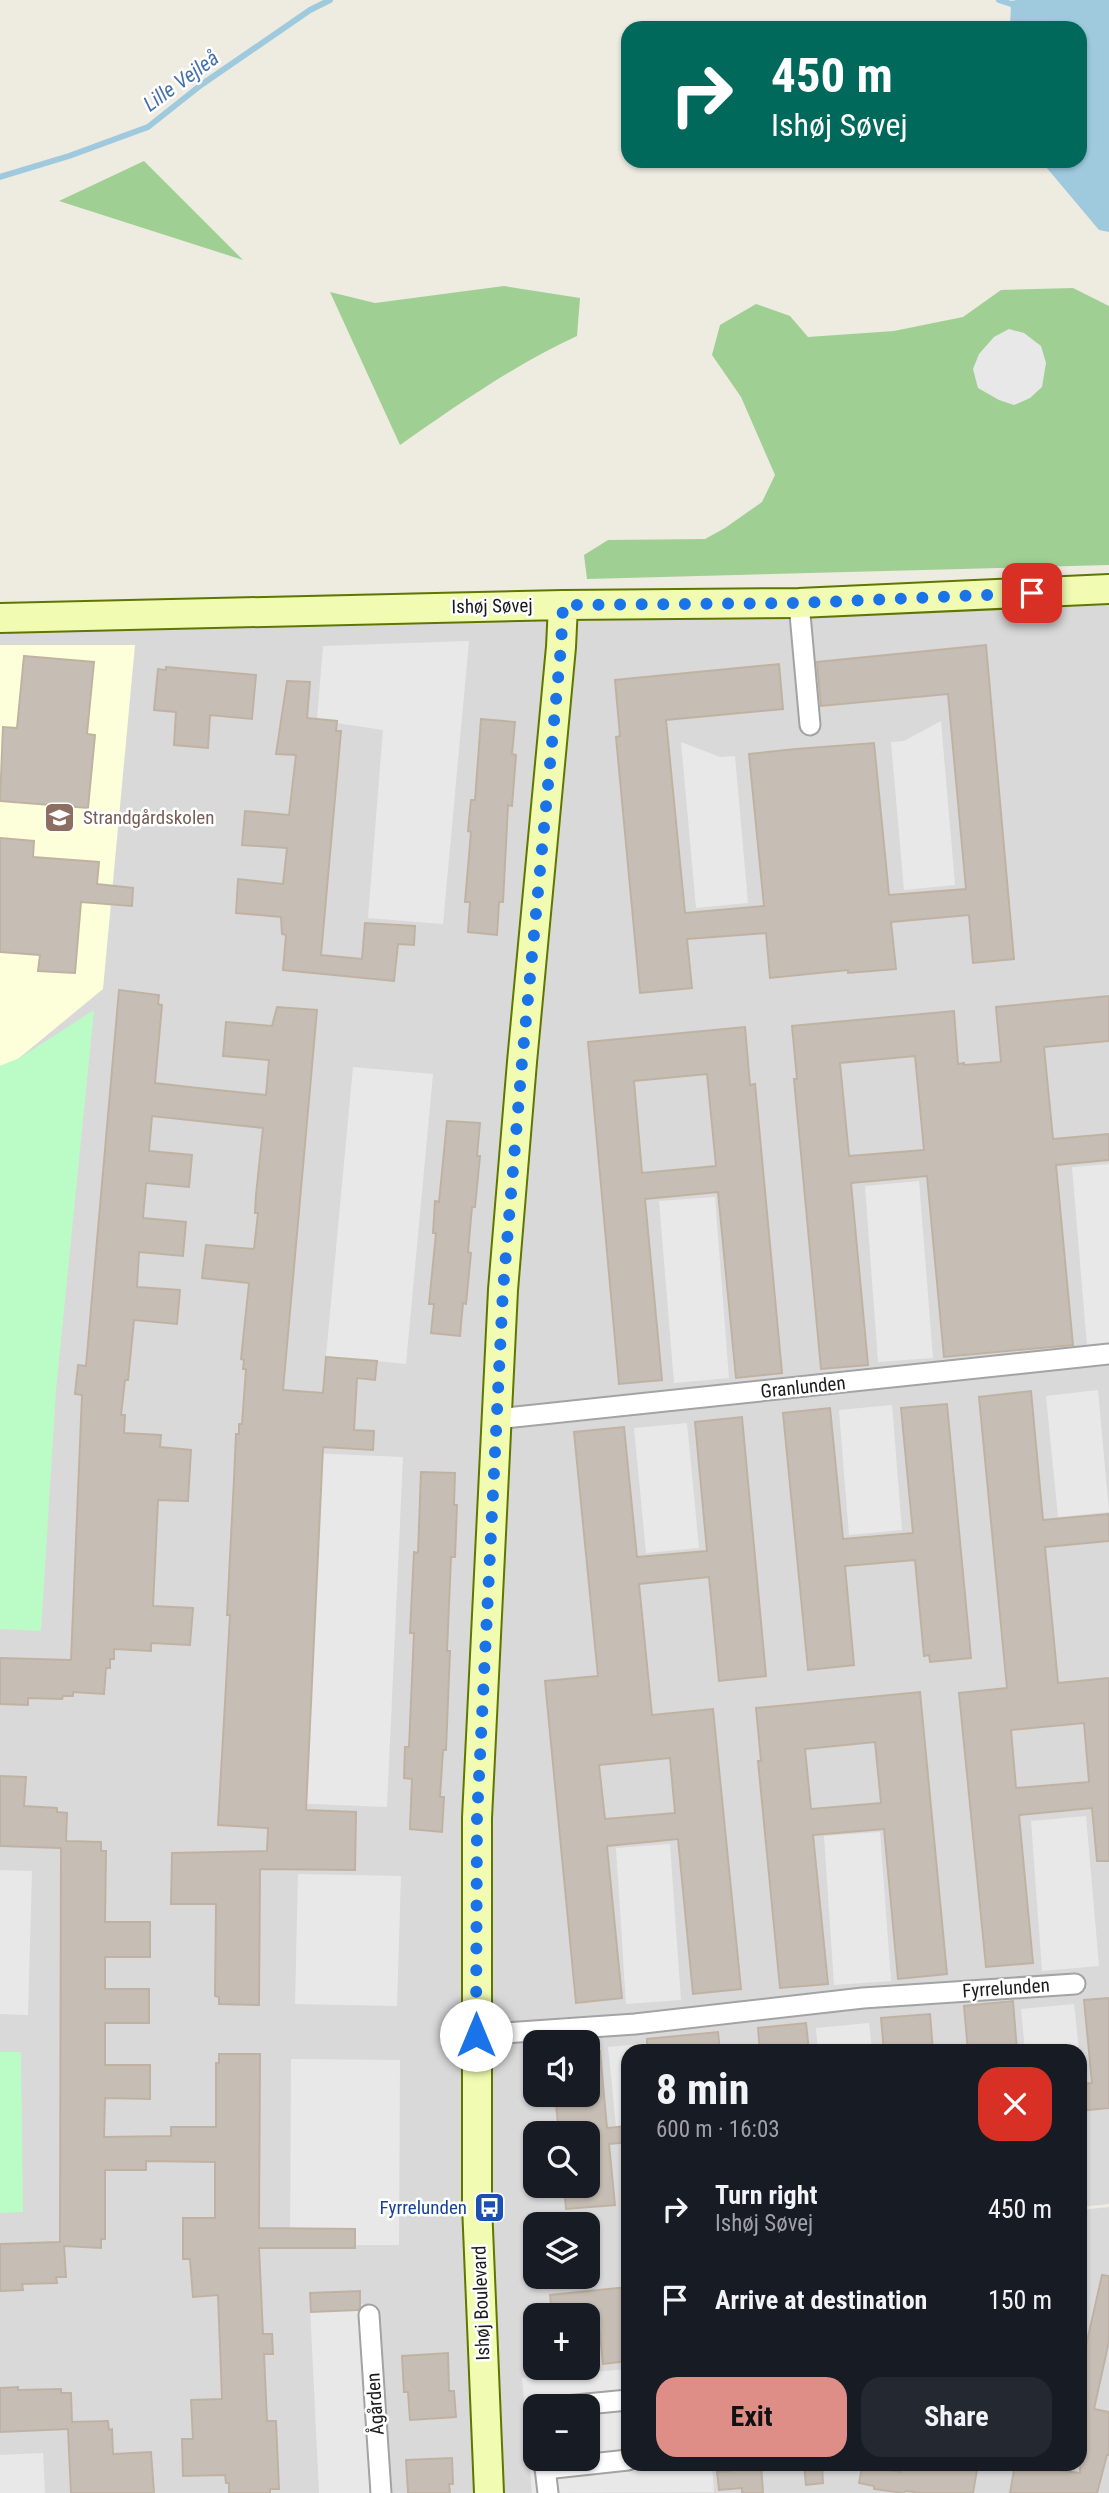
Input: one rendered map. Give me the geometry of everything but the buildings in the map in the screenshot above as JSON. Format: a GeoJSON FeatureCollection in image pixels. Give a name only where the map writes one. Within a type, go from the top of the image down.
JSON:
{"type":"FeatureCollection","features":[{"type":"Feature","properties":{"kind":"street","name":"Ishøj Søvej"},"geometry":{"type":"LineString","coordinates":[[0,618],[563,605],[799,603],[1109,589]]}},
{"type":"Feature","properties":{"kind":"street"},"geometry":{"type":"LineString","coordinates":[[799,603],[810,725]]}},
{"type":"Feature","properties":{"kind":"street","name":"Ishøj Boulevard"},"geometry":{"type":"LineString","coordinates":[[489,2493],[477,2205],[477,1818],[503,1290],[563,605]]}},
{"type":"Feature","properties":{"kind":"street","name":"Granlunden"},"geometry":{"type":"LineString","coordinates":[[496,1419],[1109,1354]]}},
{"type":"Feature","properties":{"kind":"street","name":"Fyrrelunden"},"geometry":{"type":"LineString","coordinates":[[476,2035],[635,2024],[863,1998],[1075,1984]]}},
{"type":"Feature","properties":{"kind":"street","name":"Ågården"},"geometry":{"type":"LineString","coordinates":[[369,2315],[381,2493]]}},
{"type":"Feature","properties":{"kind":"street"},"geometry":{"type":"LineString","coordinates":[[600,2403],[621,2401]]}},
{"type":"Feature","properties":{"kind":"street"},"geometry":{"type":"LineString","coordinates":[[600,2461],[621,2460]]}},
{"type":"Feature","properties":{"kind":"street"},"geometry":{"type":"LineString","coordinates":[[546,2471],[548,2493]]}},
{"type":"Feature","properties":{"kind":"shaded area"},"geometry":{"type":"Polygon","coordinates":[[[1009,329],[1024,333],[1041,346],[1046,363],[1042,387],[1030,398],[1014,405],[978,388],[973,369],[979,354],[994,337],[1009,329]]]}},
{"type":"Feature","properties":{"kind":"shaded area"},"geometry":{"type":"Polygon","coordinates":[[[474,591],[1109,595],[1109,2204],[1087,2206],[1087,2044],[621,2044],[621,2471],[1087,2471],[1087,2209],[1109,2207],[1109,2493],[0,2493],[0,603],[474,591]]]}},
{"type":"Feature","properties":{"kind":"shaded area"},"geometry":{"type":"Polygon","coordinates":[[[469,641],[443,924],[368,918],[383,730],[317,720],[323,646],[469,641]]]}},
{"type":"Feature","properties":{"kind":"shaded area","name":"Strandgårdskolen"},"geometry":{"type":"Polygon","coordinates":[[[0,645],[135,645],[103,989],[18,1059],[0,1066],[0,645]]]}},
{"type":"Feature","properties":{"kind":"shaded area"},"geometry":{"type":"Polygon","coordinates":[[[941,721],[955,885],[904,890],[891,742],[904,741],[941,721]]]}},
{"type":"Feature","properties":{"kind":"shaded area"},"geometry":{"type":"Polygon","coordinates":[[[681,742],[720,757],[735,756],[748,903],[696,908],[681,742]]]}},
{"type":"Feature","properties":{"kind":"shaded area"},"geometry":{"type":"Polygon","coordinates":[[[353,1067],[433,1074],[406,1364],[326,1356],[353,1067]]]}},
{"type":"Feature","properties":{"kind":"shaded area"},"geometry":{"type":"Polygon","coordinates":[[[1109,1164],[1109,1350],[1087,1346],[1072,1167],[1109,1164]]]}},
{"type":"Feature","properties":{"kind":"shaded area"},"geometry":{"type":"Polygon","coordinates":[[[919,1181],[933,1358],[878,1362],[865,1186],[919,1181]]]}},
{"type":"Feature","properties":{"kind":"shaded area"},"geometry":{"type":"Polygon","coordinates":[[[715,1197],[729,1378],[674,1383],[659,1201],[715,1197]]]}},
{"type":"Feature","properties":{"kind":"shaded area"},"geometry":{"type":"Polygon","coordinates":[[[1098,1390],[1109,1512],[1058,1517],[1046,1396],[1098,1390]]]}},
{"type":"Feature","properties":{"kind":"shaded area"},"geometry":{"type":"Polygon","coordinates":[[[892,1405],[902,1530],[849,1535],[839,1410],[892,1405]]]}},
{"type":"Feature","properties":{"kind":"shaded area"},"geometry":{"type":"Polygon","coordinates":[[[687,1423],[699,1548],[646,1553],[634,1428],[687,1423]]]}},
{"type":"Feature","properties":{"kind":"shaded area"},"geometry":{"type":"Polygon","coordinates":[[[307,1453],[403,1457],[387,1807],[291,1803],[307,1453]]]}},
{"type":"Feature","properties":{"kind":"shaded area"},"geometry":{"type":"Polygon","coordinates":[[[1086,1816],[1099,1966],[1042,1971],[1031,1821],[1086,1816]]]}},
{"type":"Feature","properties":{"kind":"shaded area"},"geometry":{"type":"Polygon","coordinates":[[[880,1832],[891,1981],[834,1985],[824,1836],[880,1832]]]}},
{"type":"Feature","properties":{"kind":"shaded area"},"geometry":{"type":"Polygon","coordinates":[[[670,1844],[681,2000],[626,2004],[616,1848],[670,1844]]]}},
{"type":"Feature","properties":{"kind":"shaded area"},"geometry":{"type":"Polygon","coordinates":[[[0,1870],[32,1871],[28,2015],[0,2014],[0,1870]]]}},
{"type":"Feature","properties":{"kind":"shaded area"},"geometry":{"type":"Polygon","coordinates":[[[298,1874],[401,1876],[397,2006],[295,2004],[298,1874]]]}},
{"type":"Feature","properties":{"kind":"shaded area"},"geometry":{"type":"Polygon","coordinates":[[[1074,2004],[1078,2044],[1024,2044],[1021,2009],[1074,2004]]]}},
{"type":"Feature","properties":{"kind":"shaded area"},"geometry":{"type":"Polygon","coordinates":[[[869,2023],[871,2044],[817,2044],[816,2028],[869,2023]]]}},
{"type":"Feature","properties":{"kind":"shaded area"},"geometry":{"type":"Polygon","coordinates":[[[621,2046],[621,2125],[616,2126],[608,2047],[621,2046]]]}},
{"type":"Feature","properties":{"kind":"shaded area"},"geometry":{"type":"Polygon","coordinates":[[[291,2059],[400,2060],[399,2245],[290,2245],[291,2059]]]}},
{"type":"Feature","properties":{"kind":"shaded area"},"geometry":{"type":"Polygon","coordinates":[[[363,2304],[372,2493],[319,2493],[310,2306],[363,2304]]]}},
{"type":"Feature","properties":{"kind":"shaded area"},"geometry":{"type":"Polygon","coordinates":[[[621,2370],[621,2471],[712,2471],[714,2492],[532,2493],[530,2471],[600,2471],[600,2394],[523,2394],[522,2378],[600,2380],[600,2371],[621,2370]]]}},
{"type":"Feature","properties":{"kind":"shaded area"},"geometry":{"type":"Polygon","coordinates":[[[43,2453],[45,2493],[0,2493],[0,2455],[43,2453]]]}},
{"type":"Feature","properties":{"kind":"green space"},"geometry":{"type":"Polygon","coordinates":[[[144,161],[243,260],[59,201],[144,161]]]}},
{"type":"Feature","properties":{"kind":"green space"},"geometry":{"type":"Polygon","coordinates":[[[504,286],[580,298],[577,336],[508,373],[400,445],[330,292],[375,303],[504,286]]]}},
{"type":"Feature","properties":{"kind":"green space"},"geometry":{"type":"Polygon","coordinates":[[[1073,288],[1109,306],[1109,565],[587,579],[584,555],[608,540],[705,539],[762,502],[775,475],[741,397],[712,355],[720,325],[756,304],[790,316],[808,337],[894,331],[963,317],[1001,290],[1073,288]]]}},
{"type":"Feature","properties":{"kind":"green space"},"geometry":{"type":"Polygon","coordinates":[[[94,1010],[56,1390],[41,1631],[0,1629],[0,1066],[18,1059],[94,1010]]]}},
{"type":"Feature","properties":{"kind":"green space"},"geometry":{"type":"Polygon","coordinates":[[[0,2052],[21,2052],[23,2212],[0,2213],[0,2052]]]}},
{"type":"Feature","properties":{"kind":"water"},"geometry":{"type":"Polygon","coordinates":[[[1016,0],[1109,0],[1109,232],[1099,230],[1047,168],[1087,168],[1087,21],[1010,21],[1011,4],[1016,0]]]}},
{"type":"Feature","properties":{"kind":"waterway","name":"Lille Vejleå"},"geometry":{"type":"LineString","coordinates":[[0,177],[69,156],[148,127],[201,85],[310,10],[330,0]]}},
{"type":"Feature","properties":{"kind":"waterway","name":"Lille Vejleå"},"geometry":{"type":"LineString","coordinates":[[999,0],[1011,4],[1019,3]]}},
{"type":"Feature","properties":{"kind":"place","name":"Strandgårdskolen"},"geometry":{"type":"Point","coordinates":[60,817]}},
{"type":"Feature","properties":{"kind":"place","name":"Fyrrelunden"},"geometry":{"type":"Point","coordinates":[490,2207]}},
{"type":"Feature","properties":{"kind":"route"},"geometry":{"type":"LineString","coordinates":[[476,2035],[477,1818],[503,1290],[563,605],[799,603],[1032,593]]}}]}
